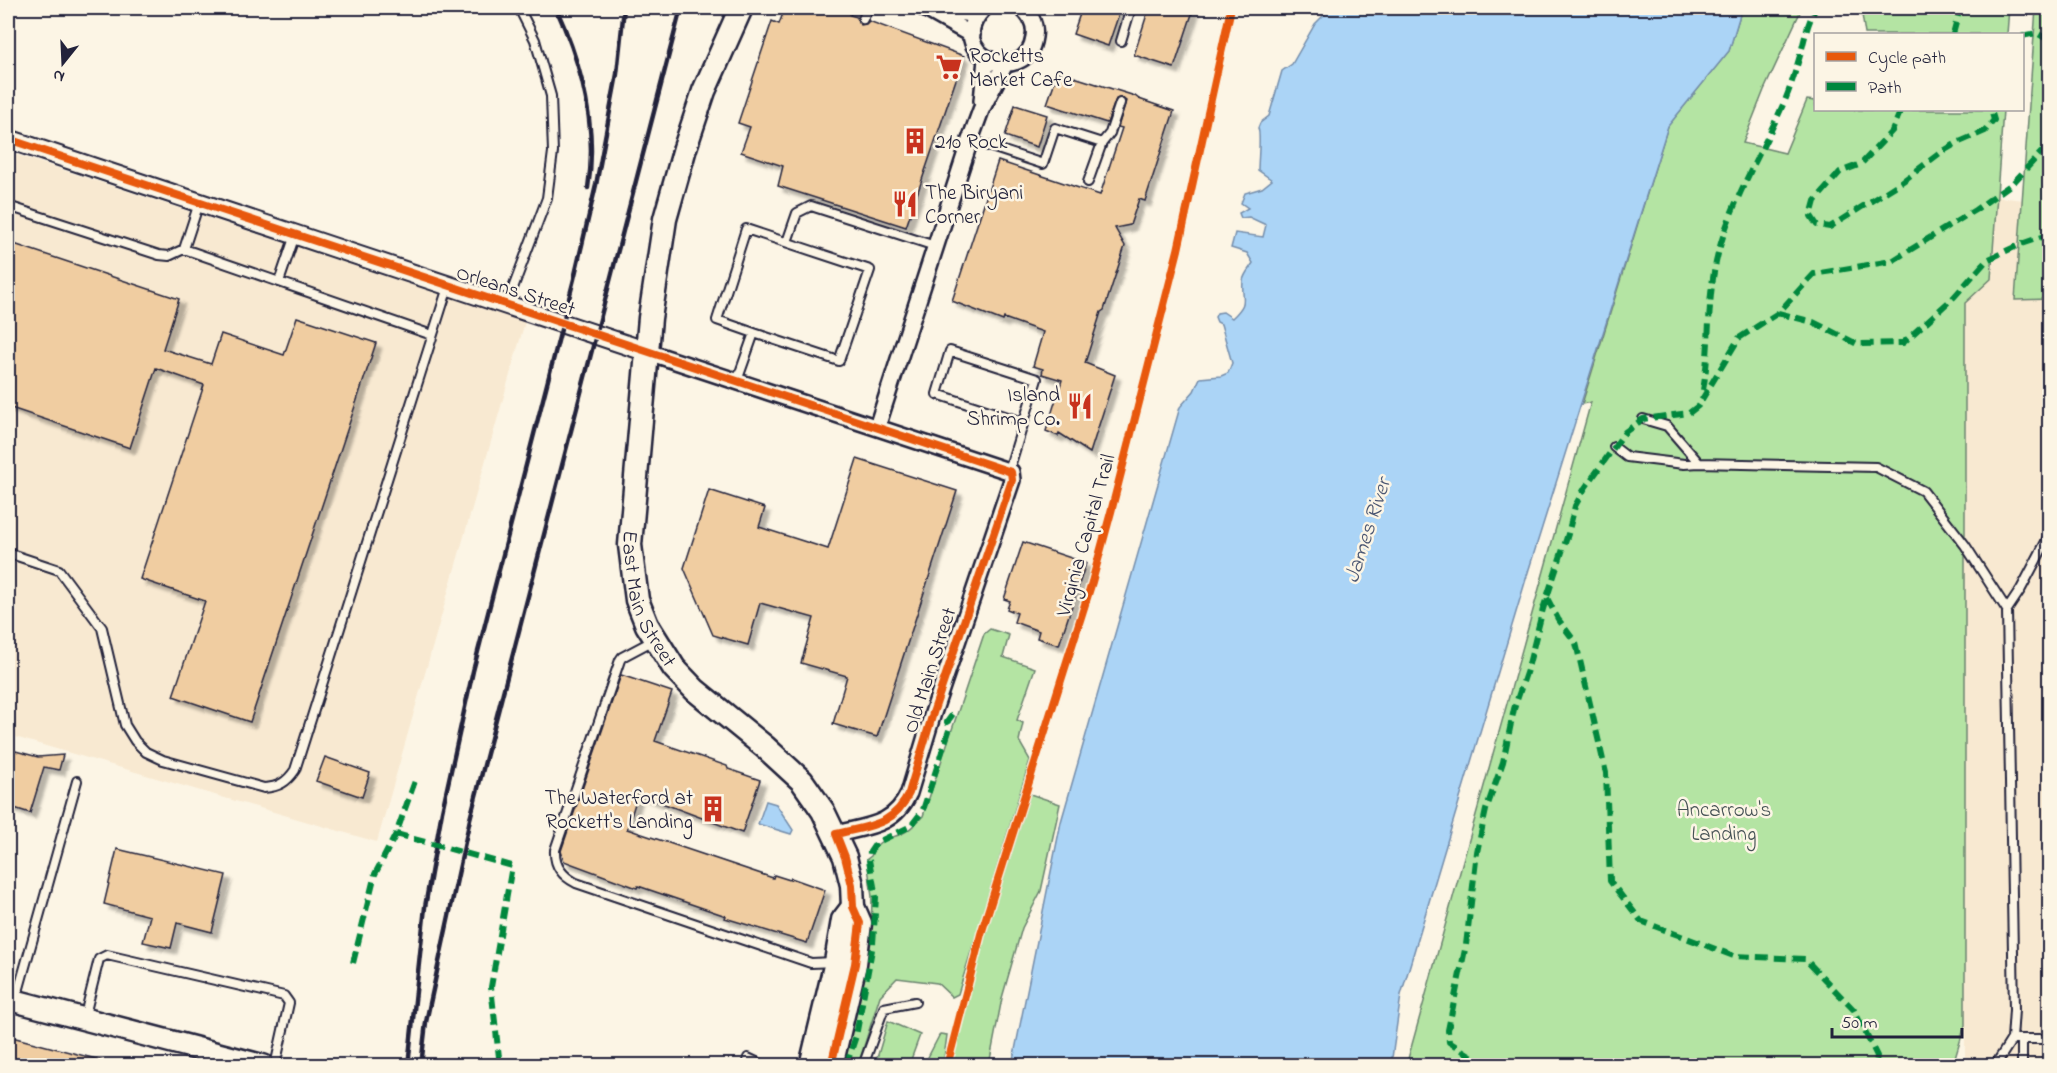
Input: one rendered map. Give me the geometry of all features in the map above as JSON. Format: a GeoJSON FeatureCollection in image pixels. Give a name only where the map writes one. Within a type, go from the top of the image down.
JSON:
{"type":"FeatureCollection","features":[{"type":"Feature","properties":{"kind":"main road","name":"East Main Street"},"geometry":{"type":"LineString","coordinates":[[741,8],[704,91],[685,147],[665,219],[650,318],[630,545],[638,600],[647,625],[674,668],[694,690],[765,747],[802,781],[823,811],[836,834],[845,857],[852,885],[853,907],[860,923],[859,942],[831,1065]]}},
{"type":"Feature","properties":{"kind":"main road"},"geometry":{"type":"LineString","coordinates":[[812,1065],[836,962],[843,920],[853,907]]}},
{"type":"Feature","properties":{"kind":"main road"},"geometry":{"type":"LineString","coordinates":[[12,1000],[264,1065]]}},
{"type":"Feature","properties":{"kind":"street"},"geometry":{"type":"LineString","coordinates":[[924,8],[972,34]]}},
{"type":"Feature","properties":{"kind":"street"},"geometry":{"type":"LineString","coordinates":[[933,8],[981,11],[973,24],[974,44],[986,59],[1005,64],[1022,57],[1033,43],[1034,24],[1024,8]]}},
{"type":"Feature","properties":{"kind":"street"},"geometry":{"type":"LineString","coordinates":[[981,110],[986,59]]}},
{"type":"Feature","properties":{"kind":"street"},"geometry":{"type":"LineString","coordinates":[[877,427],[970,140],[981,110],[1005,64]]}},
{"type":"Feature","properties":{"kind":"street","name":"Orleans Street"},"geometry":{"type":"LineString","coordinates":[[8,139],[1011,472]]}},
{"type":"Feature","properties":{"kind":"street","name":"Old Main Street"},"geometry":{"type":"LineString","coordinates":[[836,834],[888,819],[904,805],[1011,472]]}},
{"type":"Feature","properties":{"kind":"lane"},"geometry":{"type":"LineString","coordinates":[[506,306],[547,198],[554,152],[551,96],[535,40],[519,8]]}},
{"type":"Feature","properties":{"kind":"lane"},"geometry":{"type":"LineString","coordinates":[[863,20],[868,8]]}},
{"type":"Feature","properties":{"kind":"lane"},"geometry":{"type":"LineString","coordinates":[[1121,41],[1131,8]]}},
{"type":"Feature","properties":{"kind":"lane"},"geometry":{"type":"LineString","coordinates":[[1088,183],[1102,143],[1110,133],[1120,103]]}},
{"type":"Feature","properties":{"kind":"lane"},"geometry":{"type":"LineString","coordinates":[[970,140],[1043,164],[1055,128],[1102,143]]}},
{"type":"Feature","properties":{"kind":"lane"},"geometry":{"type":"LineString","coordinates":[[184,249],[199,203]]}},
{"type":"Feature","properties":{"kind":"lane"},"geometry":{"type":"LineString","coordinates":[[8,206],[159,255],[169,256],[184,249],[432,335]]}},
{"type":"Feature","properties":{"kind":"lane"},"geometry":{"type":"LineString","coordinates":[[787,242],[797,213],[810,206],[935,246]]}},
{"type":"Feature","properties":{"kind":"lane"},"geometry":{"type":"LineString","coordinates":[[746,229],[870,270],[839,361],[754,333],[717,320],[746,229]]}},
{"type":"Feature","properties":{"kind":"lane"},"geometry":{"type":"LineString","coordinates":[[279,282],[295,235]]}},
{"type":"Feature","properties":{"kind":"lane"},"geometry":{"type":"LineString","coordinates":[[8,553],[59,570],[102,628],[125,725],[135,741],[146,752],[163,760],[264,788],[276,787],[288,780],[296,770],[448,286]]}},
{"type":"Feature","properties":{"kind":"lane"},"geometry":{"type":"LineString","coordinates":[[737,381],[754,333]]}},
{"type":"Feature","properties":{"kind":"lane"},"geometry":{"type":"LineString","coordinates":[[1011,472],[1023,422],[1037,379],[950,351],[937,394],[1023,422]]}},
{"type":"Feature","properties":{"kind":"lane"},"geometry":{"type":"LineString","coordinates":[[1643,419],[1667,426],[1699,464]]}},
{"type":"Feature","properties":{"kind":"lane"},"geometry":{"type":"LineString","coordinates":[[1614,447],[1627,457],[1684,464],[1876,467],[1923,491],[1965,545],[2007,610],[2014,1011],[2012,1039],[1998,1061],[1998,1065]]}},
{"type":"Feature","properties":{"kind":"lane"},"geometry":{"type":"LineString","coordinates":[[2007,610],[2021,589],[2049,534]]}},
{"type":"Feature","properties":{"kind":"lane"},"geometry":{"type":"LineString","coordinates":[[655,640],[620,660],[555,850],[555,863],[567,878],[576,883],[811,963],[836,962]]}},
{"type":"Feature","properties":{"kind":"lane"},"geometry":{"type":"LineString","coordinates":[[12,1000],[77,781]]}},
{"type":"Feature","properties":{"kind":"lane"},"geometry":{"type":"LineString","coordinates":[[84,1019],[99,959],[107,955],[284,996],[289,1003],[275,1065]]}},
{"type":"Feature","properties":{"kind":"lane"},"geometry":{"type":"LineString","coordinates":[[863,1065],[885,1008],[915,1002]]}},
{"type":"Feature","properties":{"kind":"lane"},"geometry":{"type":"LineString","coordinates":[[2012,1039],[2049,1039]]}},
{"type":"Feature","properties":{"kind":"lane"},"geometry":{"type":"LineString","coordinates":[[2022,1039],[2022,1065]]}},
{"type":"Feature","properties":{"kind":"lane"},"geometry":{"type":"LineString","coordinates":[[748,1058],[765,1065]]}},
{"type":"Feature","properties":{"kind":"shaded area"},"geometry":{"type":"Polygon","coordinates":[[[8,152],[525,322],[377,842],[8,735],[8,152]]]}},
{"type":"Feature","properties":{"kind":"shaded area"},"geometry":{"type":"Polygon","coordinates":[[[1964,193],[2049,203],[2049,1065],[1965,1065],[1964,193]]]}},
{"type":"Feature","properties":{"kind":"green space","name":"Ancarrow's Landing"},"geometry":{"type":"Polygon","coordinates":[[[1742,8],[1802,8],[1764,90],[1743,143],[1785,153],[1807,100],[1814,101],[1814,111],[2003,111],[1991,279],[1965,303],[1965,1025],[1953,1065],[1406,1066],[1591,402],[1582,404],[1668,126],[1729,51],[1742,8]]]}},
{"type":"Feature","properties":{"kind":"green space"},"geometry":{"type":"Polygon","coordinates":[[[1861,8],[2009,8],[2007,33],[1865,33],[1861,8]]]}},
{"type":"Feature","properties":{"kind":"green space"},"geometry":{"type":"Polygon","coordinates":[[[2036,8],[2050,8],[2049,299],[2015,300],[2036,8]]]}},
{"type":"Feature","properties":{"kind":"green space"},"geometry":{"type":"Polygon","coordinates":[[[990,629],[1009,635],[1003,657],[1035,668],[1017,720],[1023,723],[1019,741],[1030,760],[958,994],[952,997],[937,983],[897,978],[880,996],[858,1065],[844,1065],[871,942],[872,897],[867,859],[877,845],[905,832],[923,816],[984,634],[990,629]]]}},
{"type":"Feature","properties":{"kind":"green space"},"geometry":{"type":"Polygon","coordinates":[[[1030,794],[1060,804],[1041,891],[1022,928],[1002,998],[989,1065],[951,1065],[979,955],[1030,794]]]}},
{"type":"Feature","properties":{"kind":"green space"},"geometry":{"type":"Polygon","coordinates":[[[888,1021],[920,1035],[909,1065],[875,1065],[888,1021]]]}},
{"type":"Feature","properties":{"kind":"green space"},"geometry":{"type":"Polygon","coordinates":[[[940,1034],[947,1035],[943,1065],[924,1065],[940,1034]]]}},
{"type":"Feature","properties":{"kind":"water","name":"James River"},"geometry":{"type":"Polygon","coordinates":[[[1326,8],[1742,8],[1729,51],[1668,126],[1529,569],[1401,995],[1391,1065],[1012,1065],[1061,822],[1180,407],[1194,391],[1200,378],[1228,373],[1232,363],[1221,324],[1215,317],[1217,313],[1223,312],[1232,318],[1244,301],[1244,278],[1253,263],[1247,253],[1231,248],[1235,233],[1263,237],[1266,225],[1249,217],[1241,218],[1239,213],[1248,208],[1241,203],[1245,193],[1262,188],[1272,180],[1258,170],[1258,128],[1260,123],[1269,116],[1282,71],[1292,64],[1315,24],[1325,14],[1326,8]]]}},
{"type":"Feature","properties":{"kind":"water"},"geometry":{"type":"Polygon","coordinates":[[[766,801],[776,804],[793,830],[791,834],[758,824],[766,801]]]}},
{"type":"Feature","properties":{"kind":"building"},"geometry":{"type":"Polygon","coordinates":[[[785,8],[852,8],[850,15],[857,17],[861,25],[869,21],[964,56],[906,227],[778,186],[783,166],[741,152],[750,127],[738,123],[772,21],[779,24],[785,8]]]}},
{"type":"Feature","properties":{"kind":"building"},"geometry":{"type":"Polygon","coordinates":[[[1082,8],[1121,8],[1108,46],[1073,34],[1082,8]]]}},
{"type":"Feature","properties":{"kind":"building"},"geometry":{"type":"Polygon","coordinates":[[[1149,8],[1194,8],[1174,68],[1134,55],[1149,8]]]}},
{"type":"Feature","properties":{"kind":"building"},"geometry":{"type":"Polygon","coordinates":[[[1058,72],[1174,111],[1145,201],[1139,199],[1130,225],[1115,228],[1125,246],[1085,363],[1115,375],[1090,453],[1059,433],[1058,436],[1046,431],[1062,380],[1042,374],[1043,369],[1033,366],[1043,332],[1004,318],[1003,321],[952,301],[998,161],[1100,195],[1122,128],[1118,127],[1126,101],[1121,97],[1116,99],[1107,123],[1047,104],[1058,72]]]}},
{"type":"Feature","properties":{"kind":"building"},"geometry":{"type":"Polygon","coordinates":[[[1015,105],[1047,115],[1037,147],[1005,136],[1015,105]]]}},
{"type":"Feature","properties":{"kind":"building"},"geometry":{"type":"Polygon","coordinates":[[[8,242],[179,299],[163,349],[211,364],[221,334],[284,355],[297,317],[376,343],[250,722],[173,696],[205,601],[140,579],[204,385],[156,368],[130,448],[8,407],[8,242]]]}},
{"type":"Feature","properties":{"kind":"building"},"geometry":{"type":"Polygon","coordinates":[[[857,459],[957,491],[877,737],[833,724],[847,676],[801,663],[814,618],[760,603],[748,645],[713,635],[684,568],[709,490],[765,508],[759,527],[828,549],[857,459]]]}},
{"type":"Feature","properties":{"kind":"building"},"geometry":{"type":"Polygon","coordinates":[[[1023,542],[1086,563],[1059,645],[1037,638],[1039,631],[1014,622],[1017,613],[1007,609],[1010,601],[1004,599],[1023,542]]]}},
{"type":"Feature","properties":{"kind":"building","name":"The Waterford at Rockett's Landing"},"geometry":{"type":"Polygon","coordinates":[[[621,675],[672,692],[655,741],[760,780],[742,833],[638,794],[627,829],[773,878],[774,875],[790,880],[791,878],[825,890],[807,943],[725,918],[726,916],[638,886],[637,888],[564,861],[561,851],[621,675]]]}},
{"type":"Feature","properties":{"kind":"building"},"geometry":{"type":"Polygon","coordinates":[[[8,749],[38,757],[63,755],[59,770],[44,767],[30,813],[8,806],[8,749]]]}},
{"type":"Feature","properties":{"kind":"building"},"geometry":{"type":"Polygon","coordinates":[[[325,757],[370,773],[362,797],[316,781],[325,757]]]}},
{"type":"Feature","properties":{"kind":"building"},"geometry":{"type":"Polygon","coordinates":[[[117,849],[226,875],[212,932],[177,923],[171,948],[143,942],[150,916],[104,904],[117,849]]]}},
{"type":"Feature","properties":{"kind":"building"},"geometry":{"type":"Polygon","coordinates":[[[8,1036],[104,1061],[103,1065],[8,1065],[8,1036]]]}},
{"type":"Feature","properties":{"kind":"railway"},"geometry":{"type":"LineString","coordinates":[[556,8],[573,51],[585,96],[591,142],[588,188]]}},
{"type":"Feature","properties":{"kind":"railway"},"geometry":{"type":"LineString","coordinates":[[408,1066],[425,907],[442,811],[473,671],[596,185],[617,74],[624,8]]}},
{"type":"Feature","properties":{"kind":"railway"},"geometry":{"type":"LineString","coordinates":[[421,1066],[426,1022],[470,819],[681,8]]}},
{"type":"Feature","properties":{"kind":"marked path"},"geometry":{"type":"LineString","coordinates":[[1703,390],[1711,291],[1723,237],[1738,197],[1786,98],[1816,8]]}},
{"type":"Feature","properties":{"kind":"marked path"},"geometry":{"type":"LineString","coordinates":[[1953,33],[1960,8]]}},
{"type":"Feature","properties":{"kind":"marked path"},"geometry":{"type":"LineString","coordinates":[[2024,36],[2037,33],[2050,41]]}},
{"type":"Feature","properties":{"kind":"marked path"},"geometry":{"type":"LineString","coordinates":[[1901,111],[1892,131],[1861,164],[1840,172],[1815,201],[1811,216],[1817,225],[1830,227],[1903,181],[1940,153],[1985,131],[1994,120],[1991,111]]}},
{"type":"Feature","properties":{"kind":"marked path"},"geometry":{"type":"LineString","coordinates":[[1487,1066],[1449,1042],[1448,1030],[1466,945],[1477,852],[1486,810],[1503,762],[1514,709],[1529,664],[1543,609],[1575,506],[1585,488],[1625,432],[1643,419],[1689,413],[1698,406],[1739,338],[1778,313],[1814,274],[1892,261],[1975,210],[2013,183],[2050,143]]}},
{"type":"Feature","properties":{"kind":"marked path"},"geometry":{"type":"LineString","coordinates":[[1778,313],[1813,322],[1857,344],[1903,343],[1954,297],[1987,260],[2021,244],[2050,234]]}},
{"type":"Feature","properties":{"kind":"marked path"},"geometry":{"type":"LineString","coordinates":[[1547,598],[1558,619],[1576,643],[1606,773],[1610,881],[1641,921],[1734,956],[1805,959],[1854,1010],[1877,1056],[1875,1066]]}},
{"type":"Feature","properties":{"kind":"marked path"},"geometry":{"type":"LineString","coordinates":[[846,1066],[856,1036],[873,944],[876,897],[869,860],[870,852],[876,843],[911,826],[921,813],[950,727],[947,722],[953,714]]}},
{"type":"Feature","properties":{"kind":"marked path"},"geometry":{"type":"LineString","coordinates":[[353,963],[375,874],[396,834],[415,781]]}},
{"type":"Feature","properties":{"kind":"marked path"},"geometry":{"type":"LineString","coordinates":[[396,834],[512,866],[491,987],[500,1066]]}},
{"type":"Feature","properties":{"kind":"cycle path","name":"Virginia Capital Trail"},"geometry":{"type":"LineString","coordinates":[[947,1066],[981,934],[1092,582],[1111,512],[1178,250],[1231,8]]}},
{"type":"Feature","properties":{"kind":"cycle path"},"geometry":{"type":"LineString","coordinates":[[8,139],[1011,472],[1012,480],[933,713],[909,793],[903,804],[888,818],[879,823],[836,834],[845,857],[852,885],[853,907],[860,923],[855,964],[831,1066]]}},
{"type":"Feature","properties":{"kind":"place","name":"Rocketts Market Cafe"},"geometry":{"type":"Point","coordinates":[949,67]}},
{"type":"Feature","properties":{"kind":"place","name":"210 Rock"},"geometry":{"type":"Point","coordinates":[915,141]}},
{"type":"Feature","properties":{"kind":"place","name":"The Biryani Corner"},"geometry":{"type":"Point","coordinates":[905,204]}},
{"type":"Feature","properties":{"kind":"place","name":"Island Shrimp Co."},"geometry":{"type":"Point","coordinates":[1080,406]}},
{"type":"Feature","properties":{"kind":"place","name":"The Waterford at Rockett's Landing"},"geometry":{"type":"Point","coordinates":[713,809]}}]}
